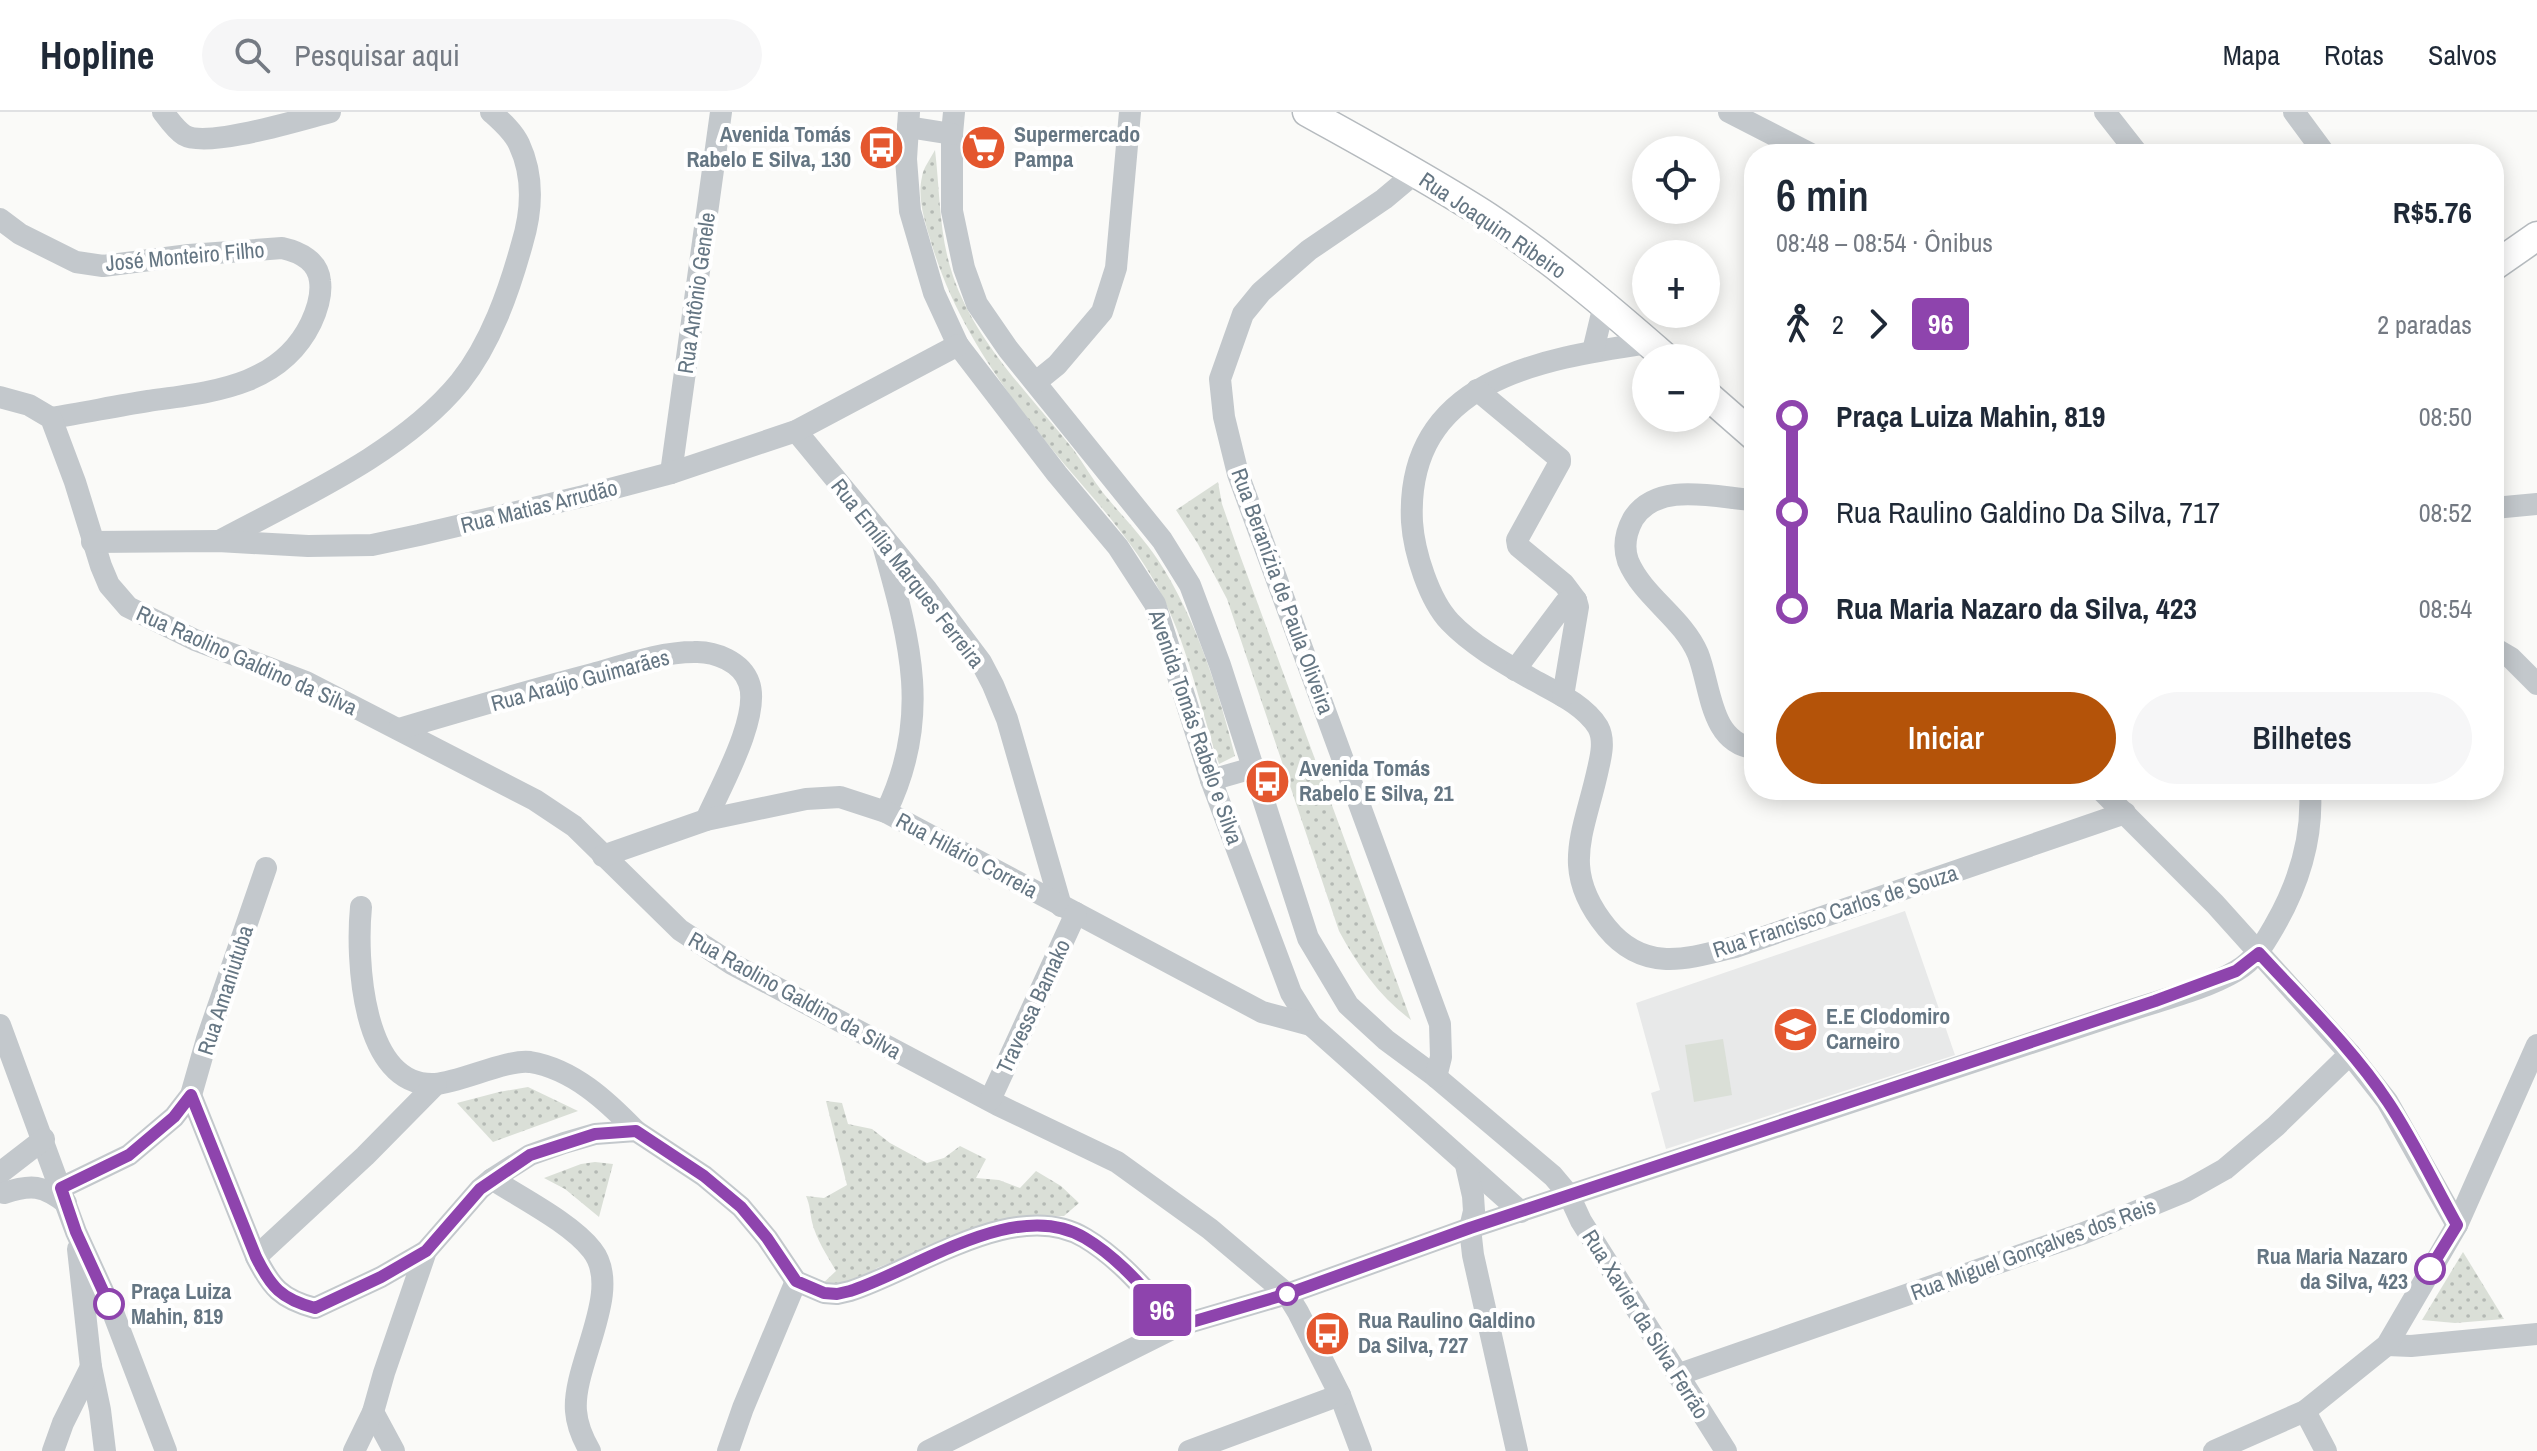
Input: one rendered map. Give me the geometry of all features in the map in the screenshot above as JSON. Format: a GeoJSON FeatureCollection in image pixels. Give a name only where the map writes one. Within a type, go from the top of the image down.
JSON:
{"type":"FeatureCollection","features":[{"type":"Feature","properties":{"kind":"main road","name":"Rua Joaquim Ribeiro"},"geometry":{"type":"LineString","coordinates":[[1307,112],[1488,217],[1563,270],[1650,344]]}},
{"type":"Feature","properties":{"kind":"main road"},"geometry":{"type":"LineString","coordinates":[[2504,259],[2537,236]]}},
{"type":"Feature","properties":{"kind":"main road"},"geometry":{"type":"LineString","coordinates":[[1720,406],[1744,427]]}},
{"type":"Feature","properties":{"kind":"street"},"geometry":{"type":"LineString","coordinates":[[163,112],[185,136],[199,140],[223,138],[330,112]]}},
{"type":"Feature","properties":{"kind":"street"},"geometry":{"type":"LineString","coordinates":[[218,541],[319,488],[402,437],[452,390],[477,356],[513,278],[529,221],[531,200],[519,143],[491,112]]}},
{"type":"Feature","properties":{"kind":"street"},"geometry":{"type":"LineString","coordinates":[[1036,382],[1057,365],[1102,312],[1116,268],[1130,112]]}},
{"type":"Feature","properties":{"kind":"street"},"geometry":{"type":"LineString","coordinates":[[1729,112],[1791,144]]}},
{"type":"Feature","properties":{"kind":"street"},"geometry":{"type":"LineString","coordinates":[[2105,112],[2130,144]]}},
{"type":"Feature","properties":{"kind":"street"},"geometry":{"type":"LineString","coordinates":[[2294,112],[2318,144]]}},
{"type":"Feature","properties":{"kind":"street","name":"Rua Antônio Genele"},"geometry":{"type":"LineString","coordinates":[[671,473],[718,114]]}},
{"type":"Feature","properties":{"kind":"street"},"geometry":{"type":"LineString","coordinates":[[908,120],[953,123]]}},
{"type":"Feature","properties":{"kind":"street","name":"Avenida Tomás Rabelo e Silva"},"geometry":{"type":"LineString","coordinates":[[908,120],[906,159],[910,211],[934,293],[958,345],[1057,474],[1118,547],[1155,604],[1211,780],[1291,993],[1311,1025],[1521,1212]]}},
{"type":"Feature","properties":{"kind":"street","name":"Avenida Tomás Rabelo e Silva"},"geometry":{"type":"LineString","coordinates":[[953,123],[952,211],[964,268],[977,304],[1008,349],[1162,540],[1190,585],[1220,665],[1308,938],[1348,1005],[1386,1040],[1436,1077],[1553,1176],[1569,1195]]}},
{"type":"Feature","properties":{"kind":"street","name":"Rua Beranízia de Paula Oliveira"},"geometry":{"type":"LineString","coordinates":[[1415,173],[1384,199],[1309,250],[1261,292],[1243,314],[1220,379],[1221,402],[1238,474],[1440,1024],[1441,1057],[1436,1077]]}},
{"type":"Feature","properties":{"kind":"street","name":"José Monteiro Filho"},"geometry":{"type":"LineString","coordinates":[[0,219],[20,234],[76,262],[103,266],[202,253],[282,248],[307,257],[320,278],[319,303],[307,332],[288,357],[266,372],[237,385],[197,396],[51,418]]}},
{"type":"Feature","properties":{"kind":"street"},"geometry":{"type":"LineString","coordinates":[[1593,351],[1604,305]]}},
{"type":"Feature","properties":{"kind":"street","name":"Rua Matias Arrudão"},"geometry":{"type":"LineString","coordinates":[[92,542],[372,545],[671,473],[796,431],[958,345]]}},
{"type":"Feature","properties":{"kind":"street","name":"Rua Francisco Carlos de Souza"},"geometry":{"type":"LineString","coordinates":[[1632,350],[1593,351],[1532,365],[1477,390],[1458,403],[1424,448],[1411,496],[1413,538],[1421,565],[1448,620],[1472,641],[1515,670],[1563,696],[1588,715],[1599,729],[1602,738],[1599,763],[1583,833],[1578,873],[1592,910],[1624,946],[1650,957],[1671,961],[1735,947],[2125,813]]}},
{"type":"Feature","properties":{"kind":"street"},"geometry":{"type":"LineString","coordinates":[[1477,390],[1560,459],[1517,540],[1518,546],[1564,584],[1576,600],[1578,607],[1563,696]]}},
{"type":"Feature","properties":{"kind":"street"},"geometry":{"type":"LineString","coordinates":[[0,397],[29,405],[51,418]]}},
{"type":"Feature","properties":{"kind":"street","name":"Rua Raolino Galdino da Silva"},"geometry":{"type":"LineString","coordinates":[[51,418],[109,585],[128,607],[195,640],[306,682],[535,800],[574,826],[680,930],[732,964],[832,1019],[1117,1162],[1210,1229],[1287,1294],[1340,1395],[1361,1451]]}},
{"type":"Feature","properties":{"kind":"street","name":"Rua Emília Marques Ferreira"},"geometry":{"type":"LineString","coordinates":[[796,431],[927,590],[981,662],[1007,719],[1069,909]]}},
{"type":"Feature","properties":{"kind":"street"},"geometry":{"type":"LineString","coordinates":[[1744,499],[1665,496],[1648,504],[1634,517],[1626,535],[1625,549],[1629,563],[1647,590],[1692,642],[1723,730],[1735,742],[1744,745]]}},
{"type":"Feature","properties":{"kind":"street"},"geometry":{"type":"LineString","coordinates":[[2504,507],[2537,504]]}},
{"type":"Feature","properties":{"kind":"street"},"geometry":{"type":"LineString","coordinates":[[881,536],[909,650],[914,711],[906,765],[886,812]]}},
{"type":"Feature","properties":{"kind":"street"},"geometry":{"type":"LineString","coordinates":[[1515,670],[1565,603],[1576,600]]}},
{"type":"Feature","properties":{"kind":"street","name":"Rua Araújo Guimarães"},"geometry":{"type":"LineString","coordinates":[[399,729],[564,681],[668,655],[696,651],[721,657],[741,669],[749,681],[752,708],[706,820]]}},
{"type":"Feature","properties":{"kind":"street"},"geometry":{"type":"LineString","coordinates":[[2504,654],[2537,684]]}},
{"type":"Feature","properties":{"kind":"street"},"geometry":{"type":"LineString","coordinates":[[1211,780],[1253,768]]}},
{"type":"Feature","properties":{"kind":"street","name":"Rua Hilário Correia"},"geometry":{"type":"LineString","coordinates":[[603,856],[706,820],[817,798],[840,797],[886,812],[1262,1012],[1311,1025]]}},
{"type":"Feature","properties":{"kind":"street"},"geometry":{"type":"LineString","coordinates":[[2111,800],[2172,859],[2350,1054],[2387,1101],[2457,1225]]}},
{"type":"Feature","properties":{"kind":"street"},"geometry":{"type":"LineString","coordinates":[[936,1449],[1178,1326],[1287,1294],[1470,1228],[2215,981],[2236,971],[2259,953],[2292,895],[2307,847],[2309,800]]}},
{"type":"Feature","properties":{"kind":"street","name":"Rua Amaniutuba"},"geometry":{"type":"LineString","coordinates":[[64,1196],[129,1155],[174,1117],[191,1095],[266,868]]}},
{"type":"Feature","properties":{"kind":"street"},"geometry":{"type":"LineString","coordinates":[[361,907],[359,953],[366,1003],[380,1048],[402,1074],[418,1082],[436,1084],[525,1062],[545,1065],[572,1078],[596,1093],[636,1131],[704,1176],[741,1207],[796,1281],[824,1293],[837,1294],[976,1237],[1002,1230],[1051,1225],[1084,1237],[1102,1250],[1178,1326]]}},
{"type":"Feature","properties":{"kind":"street","name":"Travessa Bamako"},"geometry":{"type":"LineString","coordinates":[[990,1100],[1069,909]]}},
{"type":"Feature","properties":{"kind":"street"},"geometry":{"type":"LineString","coordinates":[[0,1025],[76,1232],[114,1315],[166,1451]]}},
{"type":"Feature","properties":{"kind":"street"},"geometry":{"type":"LineString","coordinates":[[2214,1451],[2305,1411],[2387,1345],[2457,1225],[2537,1045]]}},
{"type":"Feature","properties":{"kind":"street","name":"Rua Miguel Gonçalves dos Reis"},"geometry":{"type":"LineString","coordinates":[[1677,1375],[2084,1233],[2186,1191],[2225,1169],[2276,1126],[2350,1054]]}},
{"type":"Feature","properties":{"kind":"street"},"geometry":{"type":"LineString","coordinates":[[256,1257],[365,1156],[436,1084]]}},
{"type":"Feature","properties":{"kind":"street"},"geometry":{"type":"LineString","coordinates":[[191,1095],[267,1279],[294,1302],[315,1308],[381,1277],[426,1251],[480,1189],[530,1155],[595,1134],[636,1131]]}},
{"type":"Feature","properties":{"kind":"street"},"geometry":{"type":"LineString","coordinates":[[1,1187],[47,1148]]}},
{"type":"Feature","properties":{"kind":"street"},"geometry":{"type":"LineString","coordinates":[[1466,1165],[1473,1196],[1470,1228],[1473,1255],[1517,1451]]}},
{"type":"Feature","properties":{"kind":"street"},"geometry":{"type":"LineString","coordinates":[[492,1179],[573,1232],[598,1261],[601,1299],[576,1397],[576,1411],[590,1451]]}},
{"type":"Feature","properties":{"kind":"street"},"geometry":{"type":"LineString","coordinates":[[1,1187],[26,1185],[64,1196]]}},
{"type":"Feature","properties":{"kind":"street","name":"Rua Xavier da Silva Ferrão"},"geometry":{"type":"LineString","coordinates":[[1569,1195],[1581,1221],[1726,1451]]}},
{"type":"Feature","properties":{"kind":"street"},"geometry":{"type":"LineString","coordinates":[[76,1232],[90,1364],[105,1451]]}},
{"type":"Feature","properties":{"kind":"street"},"geometry":{"type":"LineString","coordinates":[[354,1451],[373,1412],[426,1251]]}},
{"type":"Feature","properties":{"kind":"street"},"geometry":{"type":"LineString","coordinates":[[728,1451],[796,1281]]}},
{"type":"Feature","properties":{"kind":"street"},"geometry":{"type":"LineString","coordinates":[[2387,1345],[2411,1346],[2537,1334]]}},
{"type":"Feature","properties":{"kind":"street"},"geometry":{"type":"LineString","coordinates":[[53,1451],[97,1350],[114,1346],[127,1355],[134,1365]]}},
{"type":"Feature","properties":{"kind":"street"},"geometry":{"type":"LineString","coordinates":[[1189,1451],[1231,1443],[1340,1395]]}},
{"type":"Feature","properties":{"kind":"street"},"geometry":{"type":"LineString","coordinates":[[2305,1411],[2326,1451]]}},
{"type":"Feature","properties":{"kind":"street"},"geometry":{"type":"LineString","coordinates":[[373,1412],[394,1451]]}},
{"type":"Feature","properties":{"kind":"shaded area"},"geometry":{"type":"Polygon","coordinates":[[[935,150],[945,245],[963,300],[990,346],[1073,449],[1172,582],[1195,630],[1235,756],[1219,764],[1185,651],[1157,586],[1126,538],[1044,440],[1005,387],[986,360],[955,303],[931,242],[921,202],[923,174],[935,150]]]}},
{"type":"Feature","properties":{"kind":"shaded area"},"geometry":{"type":"Polygon","coordinates":[[[1218,482],[1238,550],[1411,1020],[1370,980],[1339,931],[1227,599],[1176,510],[1218,482]]]}},
{"type":"Feature","properties":{"kind":"shaded area","name":"E.E Clodomiro Carneiro"},"geometry":{"type":"Polygon","coordinates":[[[1905,911],[1955,1055],[1666,1149],[1651,1093],[1660,1090],[1636,1003],[1905,911]]]}},
{"type":"Feature","properties":{"kind":"shaded area"},"geometry":{"type":"Polygon","coordinates":[[[1723,1039],[1732,1095],[1694,1102],[1685,1045],[1723,1039]]]}},
{"type":"Feature","properties":{"kind":"shaded area"},"geometry":{"type":"Polygon","coordinates":[[[528,1087],[578,1111],[493,1142],[457,1103],[499,1092],[528,1087]]]}},
{"type":"Feature","properties":{"kind":"shaded area"},"geometry":{"type":"Polygon","coordinates":[[[826,1101],[842,1103],[848,1124],[872,1129],[890,1143],[927,1163],[944,1158],[960,1146],[986,1159],[976,1178],[999,1180],[1020,1188],[1036,1171],[1061,1186],[1079,1203],[1064,1216],[1039,1217],[943,1242],[877,1268],[859,1281],[820,1286],[836,1271],[816,1235],[806,1196],[824,1198],[847,1185],[826,1101]]]}},
{"type":"Feature","properties":{"kind":"shaded area"},"geometry":{"type":"Polygon","coordinates":[[[595,1162],[613,1164],[599,1217],[565,1189],[544,1178],[595,1162]]]}},
{"type":"Feature","properties":{"kind":"shaded area"},"geometry":{"type":"Polygon","coordinates":[[[2463,1252],[2504,1319],[2455,1323],[2422,1320],[2463,1252]]]}},
{"type":"Feature","properties":{"kind":"bus line","name":"96"},"geometry":{"type":"LineString","coordinates":[[109,1304],[76,1232],[61,1188],[129,1155],[174,1117],[191,1095],[267,1279],[288,1299],[315,1308],[381,1277],[426,1251],[480,1189],[530,1155],[595,1134],[636,1131],[726,1193],[767,1238],[796,1281],[814,1290],[837,1294],[861,1288],[976,1237],[1002,1230],[1051,1225],[1084,1237],[1102,1250],[1178,1326],[1287,1294],[1470,1228],[2215,981],[2236,971],[2259,953],[2350,1054],[2387,1101],[2457,1225],[2430,1269]]}},
{"type":"Feature","properties":{"kind":"place","name":"Avenida Tomás Rabelo E Silva, 130"},"geometry":{"type":"Point","coordinates":[882,147]}},
{"type":"Feature","properties":{"kind":"place","name":"Supermercado Pampa"},"geometry":{"type":"Point","coordinates":[983,147]}},
{"type":"Feature","properties":{"kind":"place","name":"Avenida Tomás Rabelo E Silva, 21"},"geometry":{"type":"Point","coordinates":[1268,781]}},
{"type":"Feature","properties":{"kind":"place","name":"E.E Clodomiro Carneiro"},"geometry":{"type":"Point","coordinates":[1795,1029]}},
{"type":"Feature","properties":{"kind":"place","name":"Rua Maria Nazaro da Silva, 423"},"geometry":{"type":"Point","coordinates":[2430,1269]}},
{"type":"Feature","properties":{"kind":"place","name":"Praça Luiza Mahin, 819"},"geometry":{"type":"Point","coordinates":[109,1304]}},
{"type":"Feature","properties":{"kind":"place","name":"Rua Raulino Galdino Da Silva, 727"},"geometry":{"type":"Point","coordinates":[1327,1333]}}]}
